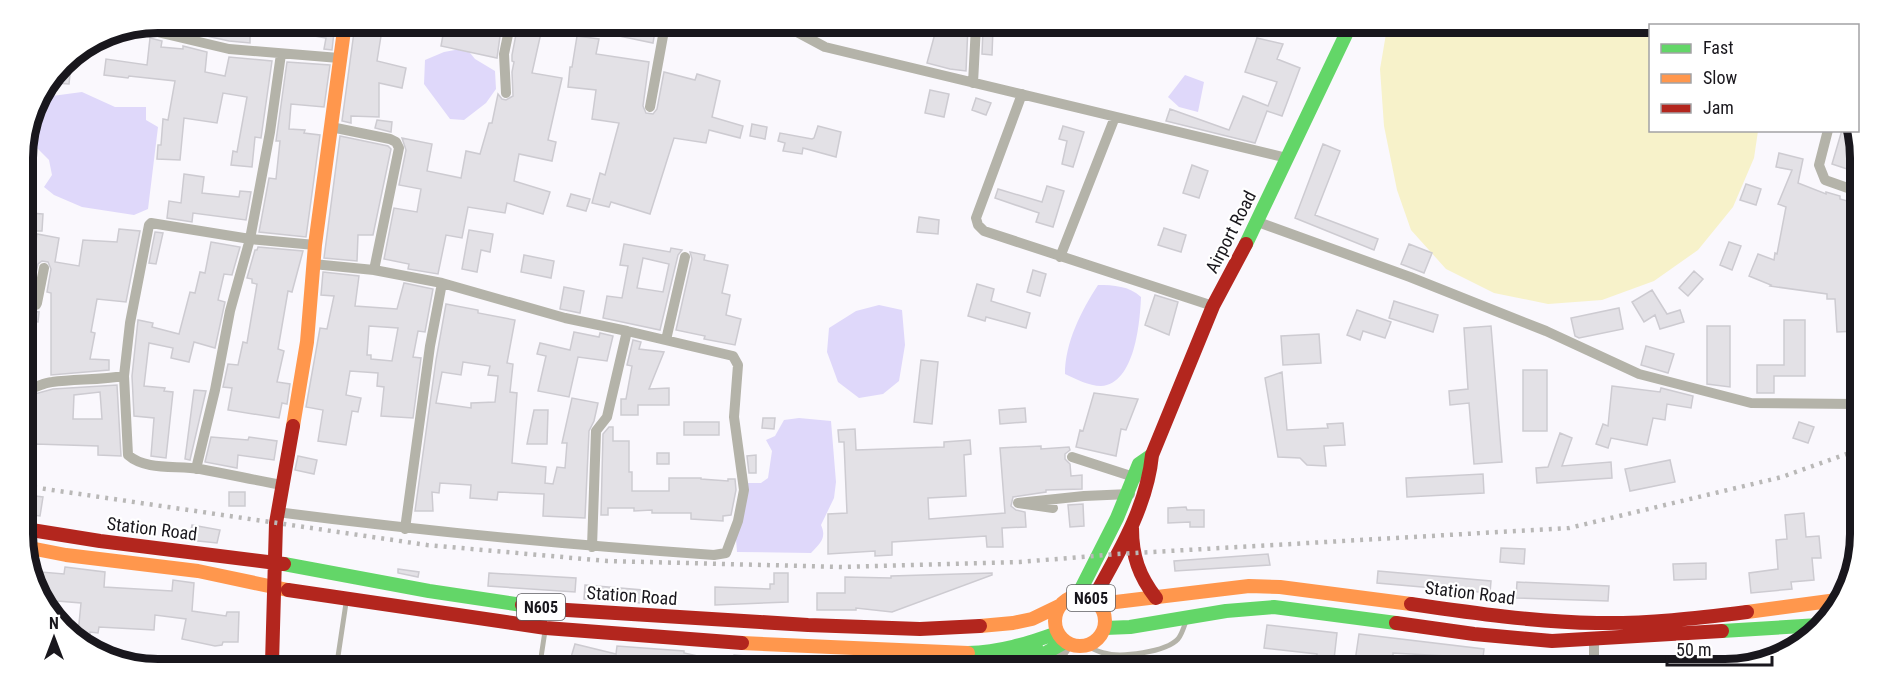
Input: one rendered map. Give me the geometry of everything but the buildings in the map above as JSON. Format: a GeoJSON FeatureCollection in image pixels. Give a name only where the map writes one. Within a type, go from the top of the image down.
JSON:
{"type":"FeatureCollection","features":[{"type":"Feature","properties":{"kind":"main road"},"geometry":{"type":"LineString","coordinates":[[272,659],[278,512],[307,342],[315,244],[343,33]]}},
{"type":"Feature","properties":{"kind":"main road","name":"Airport Road"},"geometry":{"type":"LineString","coordinates":[[1096,601],[1132,524],[1152,469],[1152,455],[1213,306],[1258,222],[1347,33]]}},
{"type":"Feature","properties":{"kind":"main road","name":"Airport Road"},"geometry":{"type":"LineString","coordinates":[[1078,595],[1117,518],[1139,464],[1152,455]]}},
{"type":"Feature","properties":{"kind":"main road"},"geometry":{"type":"LineString","coordinates":[[1132,524],[1133,554],[1142,581],[1156,598]]}},
{"type":"Feature","properties":{"kind":"main road","name":"Station Road"},"geometry":{"type":"LineString","coordinates":[[33,530],[100,541],[275,562],[429,591],[551,609],[797,625],[920,629],[1012,623],[1032,619],[1059,606]]}},
{"type":"Feature","properties":{"kind":"main road","name":"Station Road"},"geometry":{"type":"LineString","coordinates":[[34,549],[66,555],[198,571],[275,588],[546,628],[734,643],[957,654],[995,651],[1062,638]]}},
{"type":"Feature","properties":{"kind":"main road","name":"Station Road"},"geometry":{"type":"LineString","coordinates":[[1096,601],[1156,598],[1250,586],[1280,587],[1520,618],[1598,623],[1688,618],[1830,601]]}},
{"type":"Feature","properties":{"kind":"main road","name":"N605"},"geometry":{"type":"LineString","coordinates":[[1078,595],[1096,601],[1106,619],[1105,628],[1095,642],[1086,646],[1062,638],[1054,620],[1059,606],[1064,601],[1078,595]]}},
{"type":"Feature","properties":{"kind":"main road"},"geometry":{"type":"LineString","coordinates":[[1105,628],[1130,627],[1226,611],[1274,607],[1474,634],[1552,641],[1809,626]]}},
{"type":"Feature","properties":{"kind":"main road"},"geometry":{"type":"LineString","coordinates":[[1017,659],[1062,638]]}},
{"type":"Feature","properties":{"kind":"main road"},"geometry":{"type":"LineString","coordinates":[[1033,659],[1062,638]]}},
{"type":"Feature","properties":{"kind":"main road"},"geometry":{"type":"LineString","coordinates":[[957,654],[962,659]]}},
{"type":"Feature","properties":{"kind":"street"},"geometry":{"type":"LineString","coordinates":[[161,33],[229,49],[339,58]]}},
{"type":"Feature","properties":{"kind":"street"},"geometry":{"type":"LineString","coordinates":[[506,93],[504,54],[509,33]]}},
{"type":"Feature","properties":{"kind":"street"},"geometry":{"type":"LineString","coordinates":[[650,107],[664,33]]}},
{"type":"Feature","properties":{"kind":"street"},"geometry":{"type":"LineString","coordinates":[[799,33],[825,47],[1287,158]]}},
{"type":"Feature","properties":{"kind":"street"},"geometry":{"type":"LineString","coordinates":[[973,83],[976,33]]}},
{"type":"Feature","properties":{"kind":"street"},"geometry":{"type":"LineString","coordinates":[[196,469],[215,390],[230,311],[250,239],[270,132],[281,54]]}},
{"type":"Feature","properties":{"kind":"street"},"geometry":{"type":"LineString","coordinates":[[1022,94],[976,218],[978,225],[984,231],[1213,306]]}},
{"type":"Feature","properties":{"kind":"street"},"geometry":{"type":"LineString","coordinates":[[1060,257],[1115,117]]}},
{"type":"Feature","properties":{"kind":"street"},"geometry":{"type":"LineString","coordinates":[[331,127],[390,139],[396,142],[399,148],[374,270]]}},
{"type":"Feature","properties":{"kind":"street"},"geometry":{"type":"LineString","coordinates":[[1827,132],[1819,165],[1825,180],[1850,189]]}},
{"type":"Feature","properties":{"kind":"street"},"geometry":{"type":"LineString","coordinates":[[1258,222],[1410,277],[1546,331],[1639,374],[1751,403],[1850,404]]}},
{"type":"Feature","properties":{"kind":"street"},"geometry":{"type":"LineString","coordinates":[[282,485],[196,469],[150,465],[134,461],[128,455],[124,376],[130,323],[151,223],[250,239],[315,244]]}},
{"type":"Feature","properties":{"kind":"street"},"geometry":{"type":"LineString","coordinates":[[666,340],[686,257]]}},
{"type":"Feature","properties":{"kind":"street"},"geometry":{"type":"LineString","coordinates":[[278,512],[405,529],[592,547],[714,555],[726,553],[738,521],[744,490],[734,417],[738,365],[733,356],[565,318],[442,283],[374,270],[313,264]]}},
{"type":"Feature","properties":{"kind":"street"},"geometry":{"type":"LineString","coordinates":[[33,304],[37,303],[44,268]]}},
{"type":"Feature","properties":{"kind":"street"},"geometry":{"type":"LineString","coordinates":[[405,529],[430,345],[442,283]]}},
{"type":"Feature","properties":{"kind":"street"},"geometry":{"type":"LineString","coordinates":[[592,547],[596,431],[607,417],[627,331]]}},
{"type":"Feature","properties":{"kind":"street"},"geometry":{"type":"LineString","coordinates":[[33,389],[49,382],[124,376]]}},
{"type":"Feature","properties":{"kind":"street"},"geometry":{"type":"LineString","coordinates":[[1072,457],[1147,482]]}},
{"type":"Feature","properties":{"kind":"street"},"geometry":{"type":"LineString","coordinates":[[1053,508],[1018,503],[1127,494],[1142,498]]}},
{"type":"Feature","properties":{"kind":"street"},"geometry":{"type":"LineString","coordinates":[[1056,659],[1062,638]]}},
{"type":"Feature","properties":{"kind":"street"},"geometry":{"type":"LineString","coordinates":[[1594,638],[1594,659]]}},
{"type":"Feature","properties":{"kind":"lane"},"geometry":{"type":"LineString","coordinates":[[338,659],[347,598]]}},
{"type":"Feature","properties":{"kind":"lane"},"geometry":{"type":"LineString","coordinates":[[541,659],[551,609]]}},
{"type":"Feature","properties":{"kind":"lane"},"geometry":{"type":"LineString","coordinates":[[1086,646],[1105,654],[1127,656],[1164,647],[1176,642],[1187,617]]}},
{"type":"Feature","properties":{"kind":"shaded area"},"geometry":{"type":"Polygon","coordinates":[[[1386,33],[1649,33],[1649,132],[1758,132],[1754,158],[1733,207],[1698,250],[1654,281],[1602,300],[1548,304],[1494,293],[1446,269],[1411,230],[1397,190],[1384,126],[1380,69],[1386,33]]]}},
{"type":"Feature","properties":{"kind":"shaded area"},"geometry":{"type":"Polygon","coordinates":[[[466,48],[475,59],[495,71],[496,89],[486,103],[464,120],[450,119],[424,84],[425,60],[444,52],[466,48]]]}},
{"type":"Feature","properties":{"kind":"shaded area"},"geometry":{"type":"Polygon","coordinates":[[[1185,75],[1204,82],[1198,112],[1179,107],[1168,97],[1185,75]]]}},
{"type":"Feature","properties":{"kind":"shaded area"},"geometry":{"type":"Polygon","coordinates":[[[82,92],[115,107],[146,107],[146,120],[158,127],[148,209],[134,215],[82,207],[54,195],[44,187],[52,175],[49,160],[34,145],[40,118],[50,96],[82,92]]]}},
{"type":"Feature","properties":{"kind":"shaded area"},"geometry":{"type":"Polygon","coordinates":[[[1098,285],[1121,287],[1141,297],[1137,336],[1128,364],[1112,383],[1101,386],[1087,384],[1065,374],[1068,351],[1075,328],[1098,285]]]}},
{"type":"Feature","properties":{"kind":"shaded area"},"geometry":{"type":"Polygon","coordinates":[[[879,305],[902,310],[905,345],[899,381],[883,394],[859,398],[838,382],[827,352],[829,328],[856,311],[879,305]]]}},
{"type":"Feature","properties":{"kind":"shaded area"},"geometry":{"type":"Polygon","coordinates":[[[799,418],[831,421],[836,482],[834,498],[821,525],[822,540],[811,553],[737,552],[736,539],[748,483],[761,483],[768,478],[772,451],[766,440],[775,436],[784,420],[799,418]]]}},
{"type":"Feature","properties":{"kind":"railway"},"geometry":{"type":"LineString","coordinates":[[33,487],[427,545],[607,561],[843,567],[1020,562],[1117,554],[1569,528],[1782,477],[1850,453]]}},
{"type":"Feature","properties":{"kind":"traffic: fast"},"geometry":{"type":"LineString","coordinates":[[1246,244],[1347,33]]}},
{"type":"Feature","properties":{"kind":"traffic: fast"},"geometry":{"type":"LineString","coordinates":[[1078,595],[1117,518],[1139,464],[1152,455]]}},
{"type":"Feature","properties":{"kind":"traffic: fast"},"geometry":{"type":"LineString","coordinates":[[284,564],[429,591],[522,605]]}},
{"type":"Feature","properties":{"kind":"traffic: fast"},"geometry":{"type":"LineString","coordinates":[[1105,628],[1130,627],[1226,611],[1274,607],[1396,623]]}},
{"type":"Feature","properties":{"kind":"traffic: fast"},"geometry":{"type":"LineString","coordinates":[[1722,631],[1809,626]]}},
{"type":"Feature","properties":{"kind":"traffic: fast"},"geometry":{"type":"LineString","coordinates":[[968,653],[1013,647],[1057,633]]}},
{"type":"Feature","properties":{"kind":"traffic: fast"},"geometry":{"type":"LineString","coordinates":[[1035,659],[1065,642]]}},
{"type":"Feature","properties":{"kind":"traffic: fast"},"geometry":{"type":"LineString","coordinates":[[1015,659],[1036,647]]}},
{"type":"Feature","properties":{"kind":"traffic: slow"},"geometry":{"type":"LineString","coordinates":[[293,426],[307,342],[315,245],[344,33]]}},
{"type":"Feature","properties":{"kind":"traffic: slow"},"geometry":{"type":"LineString","coordinates":[[34,549],[66,555],[198,571],[288,590]]}},
{"type":"Feature","properties":{"kind":"traffic: slow"},"geometry":{"type":"LineString","coordinates":[[1099,604],[1249,586],[1280,587],[1411,604]]}},
{"type":"Feature","properties":{"kind":"traffic: slow"},"geometry":{"type":"LineString","coordinates":[[1085,596],[1098,603],[1104,611],[1105,621],[1104,631],[1098,639],[1090,645],[1075,646],[1062,639],[1056,631],[1055,616],[1062,603],[1070,597],[1085,596]]}},
{"type":"Feature","properties":{"kind":"traffic: slow"},"geometry":{"type":"LineString","coordinates":[[1747,612],[1830,601]]}},
{"type":"Feature","properties":{"kind":"traffic: slow"},"geometry":{"type":"LineString","coordinates":[[980,626],[1032,619],[1059,606]]}},
{"type":"Feature","properties":{"kind":"traffic: slow"},"geometry":{"type":"LineString","coordinates":[[742,643],[968,653]]}},
{"type":"Feature","properties":{"kind":"traffic: jam"},"geometry":{"type":"LineString","coordinates":[[1093,599],[1138,512],[1152,455],[1213,306],[1246,244]]}},
{"type":"Feature","properties":{"kind":"traffic: jam"},"geometry":{"type":"LineString","coordinates":[[272,659],[276,523],[293,426]]}},
{"type":"Feature","properties":{"kind":"traffic: jam"},"geometry":{"type":"LineString","coordinates":[[1132,528],[1133,548],[1138,565],[1145,582],[1156,598]]}},
{"type":"Feature","properties":{"kind":"traffic: jam"},"geometry":{"type":"LineString","coordinates":[[33,530],[284,564]]}},
{"type":"Feature","properties":{"kind":"traffic: jam"},"geometry":{"type":"LineString","coordinates":[[288,590],[546,628],[742,643]]}},
{"type":"Feature","properties":{"kind":"traffic: jam"},"geometry":{"type":"LineString","coordinates":[[1411,604],[1527,619],[1597,623],[1654,622],[1747,612]]}},
{"type":"Feature","properties":{"kind":"traffic: jam"},"geometry":{"type":"LineString","coordinates":[[522,605],[551,609],[808,625],[920,629],[980,626]]}},
{"type":"Feature","properties":{"kind":"traffic: jam"},"geometry":{"type":"LineString","coordinates":[[1396,623],[1474,634],[1552,641],[1722,631]]}}]}
